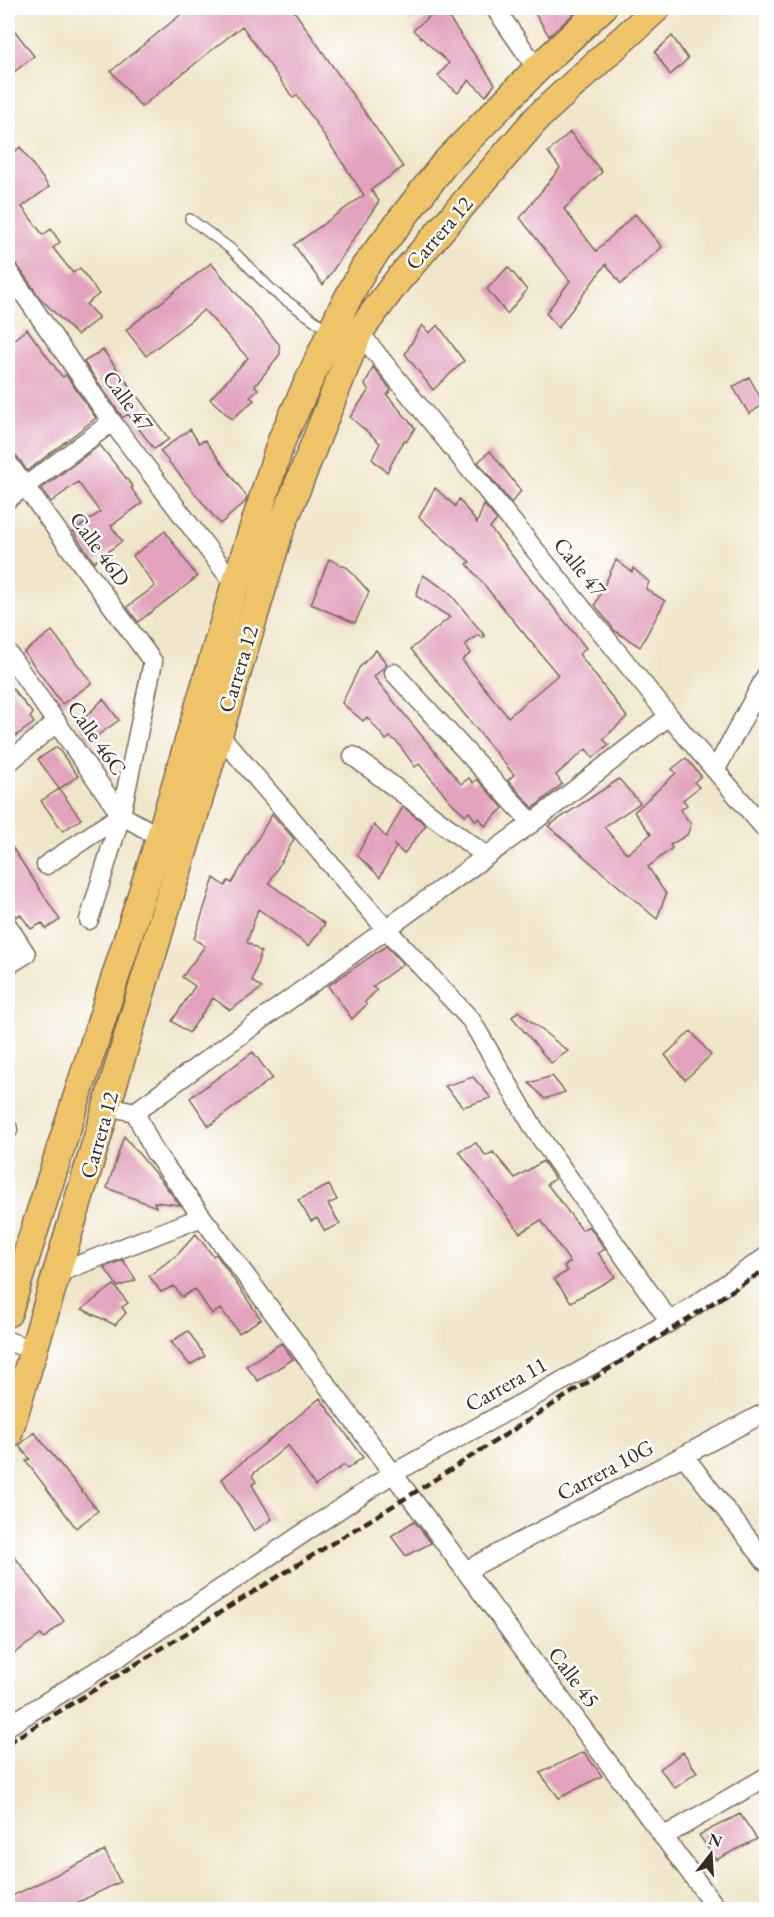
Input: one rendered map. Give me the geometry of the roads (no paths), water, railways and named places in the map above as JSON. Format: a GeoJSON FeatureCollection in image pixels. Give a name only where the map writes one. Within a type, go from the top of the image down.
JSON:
{"type":"FeatureCollection","features":[{"type":"Feature","properties":{"kind":"main road","name":"Carrera 12"},"geometry":{"type":"LineString","coordinates":[[8,1313],[160,837],[235,585],[282,439],[331,332],[364,268],[444,164],[537,69],[602,8]]}},
{"type":"Feature","properties":{"kind":"main road","name":"Carrera 12"},"geometry":{"type":"LineString","coordinates":[[8,1435],[279,533],[359,332],[398,280],[538,117],[657,8]]}},
{"type":"Feature","properties":{"kind":"street"},"geometry":{"type":"LineString","coordinates":[[495,8],[537,69]]}},
{"type":"Feature","properties":{"kind":"street","name":"Calle 47"},"geometry":{"type":"LineString","coordinates":[[8,271],[112,422],[235,585]]}},
{"type":"Feature","properties":{"kind":"street","name":"Calle 47"},"geometry":{"type":"LineString","coordinates":[[359,332],[669,716],[766,830]]}},
{"type":"Feature","properties":{"kind":"street"},"geometry":{"type":"LineString","coordinates":[[8,499],[112,422]]}},
{"type":"Feature","properties":{"kind":"street","name":"Calle 46D"},"geometry":{"type":"LineString","coordinates":[[8,463],[153,662],[121,815]]}},
{"type":"Feature","properties":{"kind":"street","name":"Calle 46C"},"geometry":{"type":"LineString","coordinates":[[8,653],[121,815],[160,837]]}},
{"type":"Feature","properties":{"kind":"street"},"geometry":{"type":"LineString","coordinates":[[394,673],[532,823]]}},
{"type":"Feature","properties":{"kind":"street"},"geometry":{"type":"LineString","coordinates":[[716,769],[766,676]]}},
{"type":"Feature","properties":{"kind":"street"},"geometry":{"type":"LineString","coordinates":[[107,1106],[135,1112],[532,823],[669,716]]}},
{"type":"Feature","properties":{"kind":"street"},"geometry":{"type":"LineString","coordinates":[[8,764],[57,722]]}},
{"type":"Feature","properties":{"kind":"street"},"geometry":{"type":"LineString","coordinates":[[218,733],[386,929],[471,1020],[535,1130],[670,1322]]}},
{"type":"Feature","properties":{"kind":"street"},"geometry":{"type":"LineString","coordinates":[[353,756],[486,856]]}},
{"type":"Feature","properties":{"kind":"street"},"geometry":{"type":"LineString","coordinates":[[46,865],[121,815]]}},
{"type":"Feature","properties":{"kind":"street"},"geometry":{"type":"LineString","coordinates":[[89,920],[121,815]]}},
{"type":"Feature","properties":{"kind":"street"},"geometry":{"type":"LineString","coordinates":[[8,926],[26,954],[8,965]]}},
{"type":"Feature","properties":{"kind":"street","name":"Calle 45"},"geometry":{"type":"LineString","coordinates":[[135,1112],[153,1151],[718,1910]]}},
{"type":"Feature","properties":{"kind":"street"},"geometry":{"type":"LineString","coordinates":[[58,1273],[202,1217]]}},
{"type":"Feature","properties":{"kind":"street","name":"Carrera 11"},"geometry":{"type":"LineString","coordinates":[[8,1726],[114,1660],[392,1474],[670,1322],[766,1257]]}},
{"type":"Feature","properties":{"kind":"street"},"geometry":{"type":"LineString","coordinates":[[8,1341],[34,1351]]}},
{"type":"Feature","properties":{"kind":"street","name":"Carrera 10G"},"geometry":{"type":"LineString","coordinates":[[465,1571],[766,1412]]}},
{"type":"Feature","properties":{"kind":"street"},"geometry":{"type":"LineString","coordinates":[[684,1456],[766,1562]]}},
{"type":"Feature","properties":{"kind":"street"},"geometry":{"type":"LineString","coordinates":[[663,1837],[766,1777]]}},
{"type":"Feature","properties":{"kind":"lane"},"geometry":{"type":"LineString","coordinates":[[190,219],[231,249],[273,292],[331,332]]}},
{"type":"Feature","properties":{"kind":"railway"},"geometry":{"type":"LineString","coordinates":[[8,1743],[409,1496],[766,1269]]}}]}
